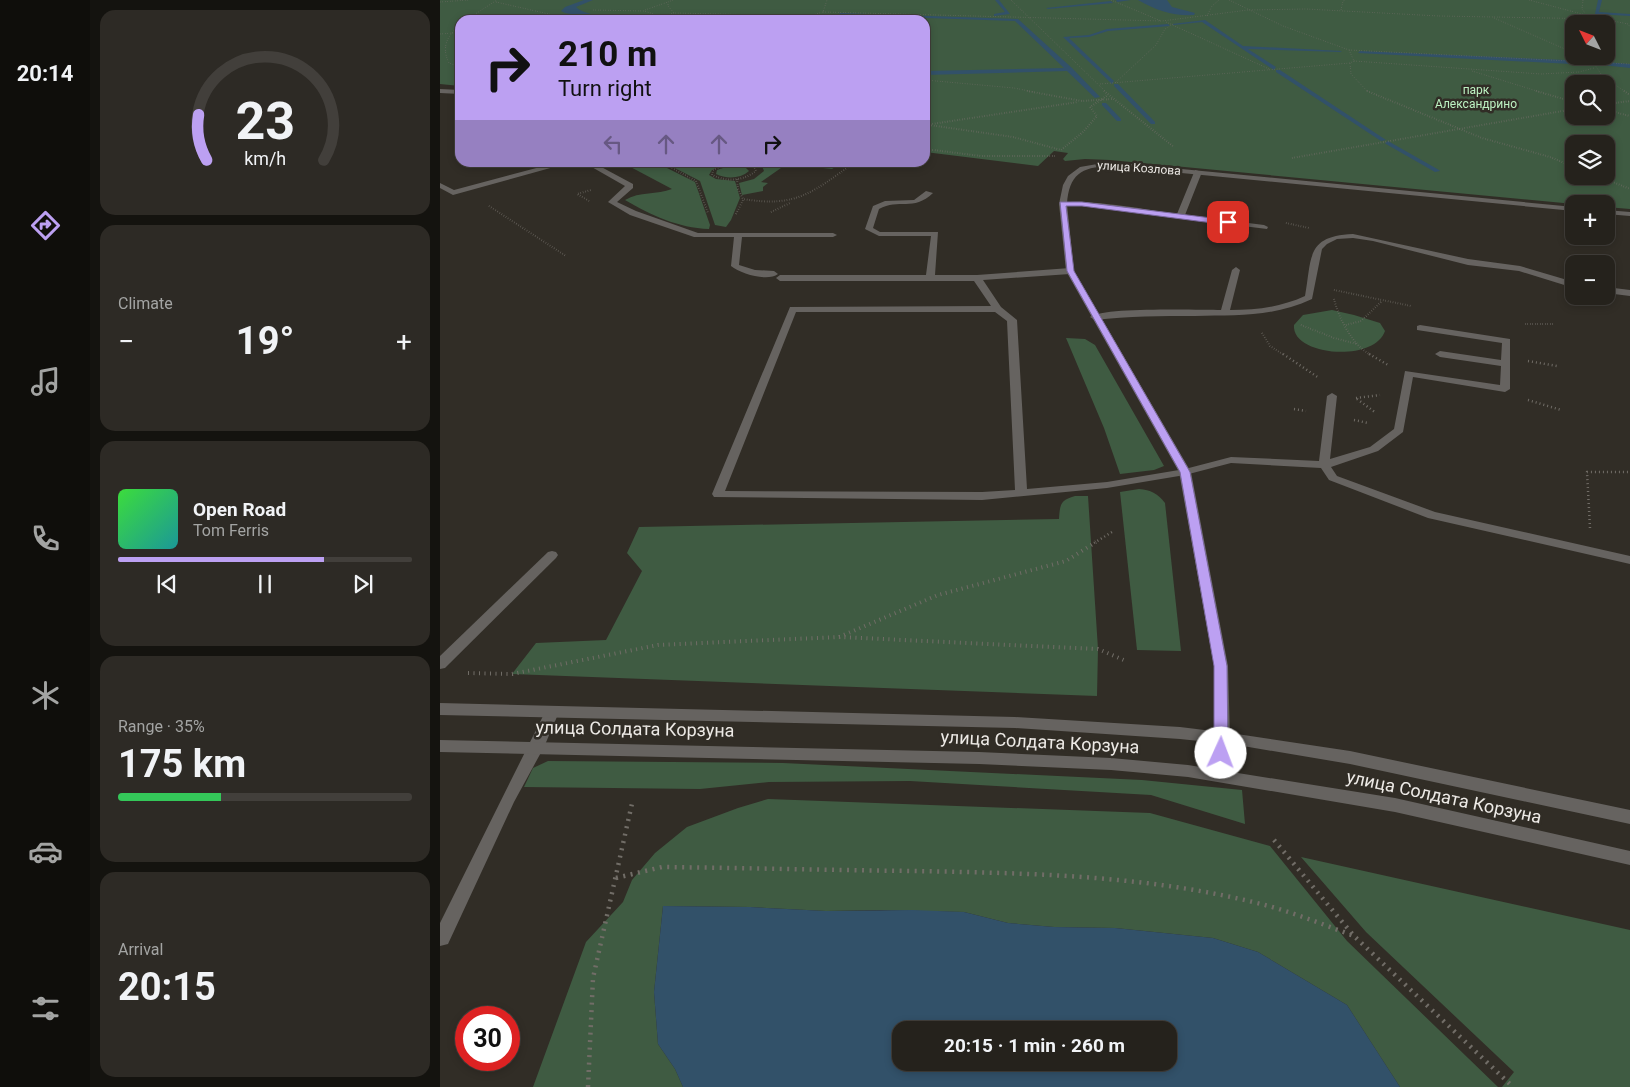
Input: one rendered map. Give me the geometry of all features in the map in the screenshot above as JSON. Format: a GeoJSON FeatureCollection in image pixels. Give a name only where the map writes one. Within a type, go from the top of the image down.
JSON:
{"type":"FeatureCollection","features":[{"type":"Feature","properties":{"kind":"street"},"geometry":{"type":"LineString","coordinates":[[440,91],[455,92]]}},
{"type":"Feature","properties":{"kind":"street","name":"улица Козлова"},"geometry":{"type":"LineString","coordinates":[[1220,776],[1222,738],[1220,659],[1185,472],[1070,271],[1063,204],[1063,195],[1067,184],[1078,169],[1085,166],[1109,164],[1565,208]]}},
{"type":"Feature","properties":{"kind":"street"},"geometry":{"type":"LineString","coordinates":[[440,185],[452,193],[550,167]]}},
{"type":"Feature","properties":{"kind":"street"},"geometry":{"type":"LineString","coordinates":[[595,167],[630,186],[612,202],[633,214],[698,235],[833,234]]}},
{"type":"Feature","properties":{"kind":"street"},"geometry":{"type":"LineString","coordinates":[[1180,217],[1198,172]]}},
{"type":"Feature","properties":{"kind":"street"},"geometry":{"type":"LineString","coordinates":[[929,193],[916,202],[885,204],[876,208],[870,229],[879,234],[936,234],[930,278]]}},
{"type":"Feature","properties":{"kind":"street"},"geometry":{"type":"LineString","coordinates":[[1063,204],[1082,204],[1264,227]]}},
{"type":"Feature","properties":{"kind":"street"},"geometry":{"type":"LineString","coordinates":[[1615,213],[1630,214]]}},
{"type":"Feature","properties":{"kind":"street"},"geometry":{"type":"LineString","coordinates":[[738,236],[735,266],[754,273],[777,276],[976,278],[1070,271]]}},
{"type":"Feature","properties":{"kind":"street"},"geometry":{"type":"LineString","coordinates":[[1095,317],[1126,314],[1225,313],[1273,310],[1296,304],[1308,297],[1318,248],[1324,242],[1336,237],[1353,236],[1398,244],[1468,262],[1520,269],[1565,282]]}},
{"type":"Feature","properties":{"kind":"street"},"geometry":{"type":"LineString","coordinates":[[1225,313],[1236,270]]}},
{"type":"Feature","properties":{"kind":"street"},"geometry":{"type":"LineString","coordinates":[[976,278],[997,309],[1012,320],[1021,493]]}},
{"type":"Feature","properties":{"kind":"street"},"geometry":{"type":"LineString","coordinates":[[1615,291],[1630,292]]}},
{"type":"Feature","properties":{"kind":"street"},"geometry":{"type":"LineString","coordinates":[[997,309],[793,309],[718,494],[982,496],[1108,485],[1185,472],[1231,460],[1324,465],[1374,449],[1399,430],[1410,373],[1505,389],[1507,341],[1420,328]]}},
{"type":"Feature","properties":{"kind":"street"},"geometry":{"type":"LineString","coordinates":[[1440,354],[1506,364]]}},
{"type":"Feature","properties":{"kind":"street"},"geometry":{"type":"LineString","coordinates":[[1333,392],[1324,465],[1334,478],[1377,496],[1432,515],[1630,560]]}},
{"type":"Feature","properties":{"kind":"street"},"geometry":{"type":"LineString","coordinates":[[440,664],[552,556]]}},
{"type":"Feature","properties":{"kind":"street","name":"улица Солдата Корзуна"},"geometry":{"type":"LineString","coordinates":[[440,710],[988,721],[1116,727],[1280,745],[1395,765],[1630,817]]}},
{"type":"Feature","properties":{"kind":"street"},"geometry":{"type":"LineString","coordinates":[[442,938],[507,800],[536,747],[552,712]]}},
{"type":"Feature","properties":{"kind":"street","name":"улица Солдата Корзуна"},"geometry":{"type":"LineString","coordinates":[[440,746],[979,758],[1111,764],[1220,776],[1395,805],[1630,858]]}},
{"type":"Feature","properties":{"kind":"path"},"geometry":{"type":"LineString","coordinates":[[440,2],[470,0]]}},
{"type":"Feature","properties":{"kind":"path"},"geometry":{"type":"LineString","coordinates":[[644,11],[673,0]]}},
{"type":"Feature","properties":{"kind":"path"},"geometry":{"type":"LineString","coordinates":[[823,12],[826,0]]}},
{"type":"Feature","properties":{"kind":"path"},"geometry":{"type":"LineString","coordinates":[[1011,0],[1113,99],[1174,146]]}},
{"type":"Feature","properties":{"kind":"path"},"geometry":{"type":"LineString","coordinates":[[1111,0],[1162,21]]}},
{"type":"Feature","properties":{"kind":"path"},"geometry":{"type":"LineString","coordinates":[[1207,16],[1212,6],[1219,0]]}},
{"type":"Feature","properties":{"kind":"path"},"geometry":{"type":"LineString","coordinates":[[1230,0],[1283,26],[1349,50],[1565,61]]}},
{"type":"Feature","properties":{"kind":"path"},"geometry":{"type":"LineString","coordinates":[[1341,10],[1343,1],[1346,0]]}},
{"type":"Feature","properties":{"kind":"path"},"geometry":{"type":"LineString","coordinates":[[1529,0],[1588,15]]}},
{"type":"Feature","properties":{"kind":"path"},"geometry":{"type":"LineString","coordinates":[[1583,0],[1582,9],[1585,14]]}},
{"type":"Feature","properties":{"kind":"path"},"geometry":{"type":"LineString","coordinates":[[474,15],[497,1],[554,15]]}},
{"type":"Feature","properties":{"kind":"path"},"geometry":{"type":"LineString","coordinates":[[668,2],[668,6],[674,13]]}},
{"type":"Feature","properties":{"kind":"path"},"geometry":{"type":"LineString","coordinates":[[593,10],[644,11],[654,15]]}},
{"type":"Feature","properties":{"kind":"path"},"geometry":{"type":"LineString","coordinates":[[930,15],[1175,21],[1248,10],[1341,10],[1565,19]]}},
{"type":"Feature","properties":{"kind":"path"},"geometry":{"type":"LineString","coordinates":[[812,15],[823,12],[926,15]]}},
{"type":"Feature","properties":{"kind":"path"},"geometry":{"type":"LineString","coordinates":[[666,15],[674,13],[715,15]]}},
{"type":"Feature","properties":{"kind":"path"},"geometry":{"type":"LineString","coordinates":[[1492,17],[1565,50]]}},
{"type":"Feature","properties":{"kind":"path"},"geometry":{"type":"LineString","coordinates":[[1166,21],[1270,69]]}},
{"type":"Feature","properties":{"kind":"path"},"geometry":{"type":"LineString","coordinates":[[1115,83],[1156,46],[1165,29],[1175,21]]}},
{"type":"Feature","properties":{"kind":"path"},"geometry":{"type":"LineString","coordinates":[[1615,22],[1629,24],[1630,27]]}},
{"type":"Feature","properties":{"kind":"path"},"geometry":{"type":"LineString","coordinates":[[455,31],[444,43],[443,48],[449,63],[455,65]]}},
{"type":"Feature","properties":{"kind":"path"},"geometry":{"type":"LineString","coordinates":[[440,34],[453,33]]}},
{"type":"Feature","properties":{"kind":"path"},"geometry":{"type":"LineString","coordinates":[[1349,50],[1354,61]]}},
{"type":"Feature","properties":{"kind":"path"},"geometry":{"type":"LineString","coordinates":[[1099,84],[1270,69],[1310,68],[1354,61],[1468,70],[1541,72],[1581,71],[1594,68]]}},
{"type":"Feature","properties":{"kind":"path"},"geometry":{"type":"LineString","coordinates":[[1350,63],[1351,74],[1368,93],[1482,138],[1550,157],[1565,163]]}},
{"type":"Feature","properties":{"kind":"path"},"geometry":{"type":"LineString","coordinates":[[1615,63],[1630,64]]}},
{"type":"Feature","properties":{"kind":"path"},"geometry":{"type":"LineString","coordinates":[[1594,65],[1600,74],[1630,94]]}},
{"type":"Feature","properties":{"kind":"path"},"geometry":{"type":"LineString","coordinates":[[1468,70],[1565,99]]}},
{"type":"Feature","properties":{"kind":"path"},"geometry":{"type":"LineString","coordinates":[[930,80],[1014,88],[1082,101]]}},
{"type":"Feature","properties":{"kind":"path"},"geometry":{"type":"LineString","coordinates":[[930,125],[960,132],[1028,139],[1061,150],[1083,132],[1097,116],[1090,107],[1109,94]]}},
{"type":"Feature","properties":{"kind":"path"},"geometry":{"type":"LineString","coordinates":[[930,125],[1082,101],[1113,99]]}},
{"type":"Feature","properties":{"kind":"path"},"geometry":{"type":"LineString","coordinates":[[1615,103],[1630,101]]}},
{"type":"Feature","properties":{"kind":"path"},"geometry":{"type":"LineString","coordinates":[[1283,160],[1565,111]]}},
{"type":"Feature","properties":{"kind":"path"},"geometry":{"type":"LineString","coordinates":[[1615,112],[1630,116]]}},
{"type":"Feature","properties":{"kind":"path"},"geometry":{"type":"LineString","coordinates":[[930,150],[981,156],[1055,156]]}},
{"type":"Feature","properties":{"kind":"path"},"geometry":{"type":"LineString","coordinates":[[670,167],[696,181],[710,218]]}},
{"type":"Feature","properties":{"kind":"path"},"geometry":{"type":"LineString","coordinates":[[720,167],[714,170],[712,175],[722,179],[737,179],[750,176],[757,168],[754,167]]}},
{"type":"Feature","properties":{"kind":"path"},"geometry":{"type":"LineString","coordinates":[[737,179],[738,189],[743,199],[782,203],[806,197],[848,167]]}},
{"type":"Feature","properties":{"kind":"path"},"geometry":{"type":"LineString","coordinates":[[1615,183],[1630,189]]}},
{"type":"Feature","properties":{"kind":"path"},"geometry":{"type":"LineString","coordinates":[[592,190],[577,194],[617,218],[633,214]]}},
{"type":"Feature","properties":{"kind":"path"},"geometry":{"type":"LineString","coordinates":[[484,203],[566,256]]}},
{"type":"Feature","properties":{"kind":"path"},"geometry":{"type":"LineString","coordinates":[[1285,222],[1311,229]]}},
{"type":"Feature","properties":{"kind":"path"},"geometry":{"type":"LineString","coordinates":[[1310,287],[1331,289],[1337,311],[1361,350],[1389,366],[1410,373]]}},
{"type":"Feature","properties":{"kind":"path"},"geometry":{"type":"LineString","coordinates":[[1346,326],[1361,321],[1382,301]]}},
{"type":"Feature","properties":{"kind":"path"},"geometry":{"type":"LineString","coordinates":[[1298,324],[1334,338],[1357,344]]}},
{"type":"Feature","properties":{"kind":"path"},"geometry":{"type":"LineString","coordinates":[[1525,324],[1554,324]]}},
{"type":"Feature","properties":{"kind":"path"},"geometry":{"type":"LineString","coordinates":[[1260,330],[1270,346],[1333,392],[1356,398],[1384,395]]}},
{"type":"Feature","properties":{"kind":"path"},"geometry":{"type":"LineString","coordinates":[[1526,361],[1557,366]]}},
{"type":"Feature","properties":{"kind":"path"},"geometry":{"type":"LineString","coordinates":[[1356,398],[1382,417]]}},
{"type":"Feature","properties":{"kind":"path"},"geometry":{"type":"LineString","coordinates":[[1528,400],[1561,410]]}},
{"type":"Feature","properties":{"kind":"path"},"geometry":{"type":"LineString","coordinates":[[1351,419],[1375,424]]}},
{"type":"Feature","properties":{"kind":"path"},"geometry":{"type":"LineString","coordinates":[[1592,552],[1587,472],[1630,472]]}},
{"type":"Feature","properties":{"kind":"path"},"geometry":{"type":"LineString","coordinates":[[838,637],[938,595],[1066,560],[1112,532]]}},
{"type":"Feature","properties":{"kind":"path"},"geometry":{"type":"LineString","coordinates":[[467,673],[512,674],[658,645],[838,637],[1098,649],[1126,661]]}},
{"type":"Feature","properties":{"kind":"path"},"geometry":{"type":"LineString","coordinates":[[588,1087],[593,978],[633,799]]}},
{"type":"Feature","properties":{"kind":"path"},"geometry":{"type":"LineString","coordinates":[[1274,840],[1354,936],[1513,1087]]}},
{"type":"Feature","properties":{"kind":"path"},"geometry":{"type":"LineString","coordinates":[[616,878],[662,867],[1005,872],[1108,878],[1191,889],[1259,903],[1316,921],[1354,936]]}},
{"type":"Feature","properties":{"kind":"green space","name":"парк Александрино"},"geometry":{"type":"Polygon","coordinates":[[[440,0],[1630,0],[1630,209],[1615,208],[1615,195],[1565,195],[1565,203],[1110,160],[1085,159],[1065,161],[1063,159],[1068,153],[1054,151],[1038,166],[930,153],[930,15],[455,15],[455,86],[440,84],[440,0]]]}},
{"type":"Feature","properties":{"kind":"green space"},"geometry":{"type":"Polygon","coordinates":[[[631,167],[665,167],[695,182],[710,225],[709,229],[686,226],[665,220],[625,200],[637,195],[672,189],[631,167]]]}},
{"type":"Feature","properties":{"kind":"green space"},"geometry":{"type":"Polygon","coordinates":[[[673,167],[718,167],[712,170],[709,175],[716,179],[735,181],[740,198],[726,227],[715,225],[700,181],[673,167]]]}},
{"type":"Feature","properties":{"kind":"green space"},"geometry":{"type":"Polygon","coordinates":[[[726,167],[745,167],[749,171],[741,176],[724,177],[716,174],[717,170],[726,167]]]}},
{"type":"Feature","properties":{"kind":"green space"},"geometry":{"type":"Polygon","coordinates":[[[762,167],[781,168],[761,182],[768,183],[763,187],[763,191],[742,195],[739,183],[754,179],[764,171],[762,167]]]}},
{"type":"Feature","properties":{"kind":"green space"},"geometry":{"type":"Polygon","coordinates":[[[814,167],[835,167],[832,169],[814,167]]]}},
{"type":"Feature","properties":{"kind":"green space"},"geometry":{"type":"Polygon","coordinates":[[[1332,310],[1380,323],[1385,331],[1378,341],[1366,348],[1351,351],[1334,352],[1305,344],[1297,335],[1294,325],[1303,315],[1332,310]]]}},
{"type":"Feature","properties":{"kind":"green space"},"geometry":{"type":"Polygon","coordinates":[[[1066,338],[1085,339],[1095,345],[1164,466],[1154,470],[1120,474],[1104,428],[1066,338]]]}},
{"type":"Feature","properties":{"kind":"green space"},"geometry":{"type":"Polygon","coordinates":[[[1139,489],[1154,493],[1165,503],[1181,651],[1137,650],[1120,492],[1139,489]]]}},
{"type":"Feature","properties":{"kind":"green space"},"geometry":{"type":"Polygon","coordinates":[[[1075,496],[1088,496],[1098,649],[1097,696],[512,674],[536,643],[606,640],[642,571],[627,553],[639,527],[1059,519],[1064,501],[1075,496]]]}},
{"type":"Feature","properties":{"kind":"green space"},"geometry":{"type":"Polygon","coordinates":[[[548,761],[783,763],[1142,780],[1242,790],[1245,824],[1151,795],[910,781],[769,782],[700,789],[524,787],[533,768],[548,761]]]}},
{"type":"Feature","properties":{"kind":"green space"},"geometry":{"type":"Polygon","coordinates":[[[768,799],[1150,813],[1270,846],[1347,941],[1498,1087],[1400,1087],[1347,1005],[1258,952],[1213,938],[1115,928],[1054,927],[1008,923],[964,912],[826,911],[750,907],[663,906],[654,992],[658,1044],[675,1069],[683,1087],[533,1087],[586,942],[623,902],[632,880],[655,853],[687,827],[768,799]]]}},
{"type":"Feature","properties":{"kind":"green space"},"geometry":{"type":"Polygon","coordinates":[[[1301,857],[1630,930],[1630,1087],[1502,1087],[1514,1072],[1366,932],[1301,857]]]}},
{"type":"Feature","properties":{"kind":"water"},"geometry":{"type":"Polygon","coordinates":[[[584,0],[593,0],[576,7],[581,11],[601,15],[565,13],[561,11],[565,7],[584,0]]]}},
{"type":"Feature","properties":{"kind":"water"},"geometry":{"type":"Polygon","coordinates":[[[1138,0],[1167,0],[1172,7],[1195,13],[1194,15],[1172,14],[1138,0]]]}},
{"type":"Feature","properties":{"kind":"water"},"geometry":{"type":"Polygon","coordinates":[[[663,906],[750,907],[826,911],[913,910],[964,912],[1008,923],[1054,927],[1115,928],[1213,938],[1258,952],[1347,1005],[1400,1087],[683,1087],[675,1069],[658,1044],[654,992],[663,906]]]}},
{"type":"Feature","properties":{"kind":"waterway"},"geometry":{"type":"LineString","coordinates":[[996,15],[1008,13],[997,0]]}},
{"type":"Feature","properties":{"kind":"waterway"},"geometry":{"type":"LineString","coordinates":[[1117,1],[1129,0]]}},
{"type":"Feature","properties":{"kind":"waterway"},"geometry":{"type":"LineString","coordinates":[[1600,0],[1597,13],[1630,15]]}},
{"type":"Feature","properties":{"kind":"waterway"},"geometry":{"type":"LineString","coordinates":[[1048,8],[1111,2]]}},
{"type":"Feature","properties":{"kind":"waterway"},"geometry":{"type":"LineString","coordinates":[[840,14],[869,15]]}},
{"type":"Feature","properties":{"kind":"waterway"},"geometry":{"type":"LineString","coordinates":[[930,17],[1016,20],[1068,69]]}},
{"type":"Feature","properties":{"kind":"waterway"},"geometry":{"type":"LineString","coordinates":[[1174,24],[1203,21],[1242,47]]}},
{"type":"Feature","properties":{"kind":"waterway"},"geometry":{"type":"LineString","coordinates":[[1112,82],[1065,37],[1089,36],[1107,30],[1168,25]]}},
{"type":"Feature","properties":{"kind":"waterway"},"geometry":{"type":"LineString","coordinates":[[1242,47],[1340,51]]}},
{"type":"Feature","properties":{"kind":"waterway"},"geometry":{"type":"LineString","coordinates":[[1242,47],[1274,68]]}},
{"type":"Feature","properties":{"kind":"waterway"},"geometry":{"type":"LineString","coordinates":[[1360,52],[1565,62]]}},
{"type":"Feature","properties":{"kind":"waterway"},"geometry":{"type":"LineString","coordinates":[[1615,65],[1630,66]]}},
{"type":"Feature","properties":{"kind":"waterway"},"geometry":{"type":"LineString","coordinates":[[930,73],[1068,69]]}},
{"type":"Feature","properties":{"kind":"waterway"},"geometry":{"type":"LineString","coordinates":[[1068,69],[1097,97]]}},
{"type":"Feature","properties":{"kind":"waterway"},"geometry":{"type":"LineString","coordinates":[[1278,71],[1383,140]]}},
{"type":"Feature","properties":{"kind":"waterway"},"geometry":{"type":"LineString","coordinates":[[1116,85],[1153,123]]}},
{"type":"Feature","properties":{"kind":"waterway"},"geometry":{"type":"LineString","coordinates":[[1104,104],[1119,120]]}},
{"type":"Feature","properties":{"kind":"waterway"},"geometry":{"type":"LineString","coordinates":[[1388,143],[1437,171]]}},
{"type":"Feature","properties":{"kind":"route"},"geometry":{"type":"LineString","coordinates":[[1221,753],[1219,653],[1185,472],[1070,271],[1063,204],[1082,204],[1228,222]]}}]}
